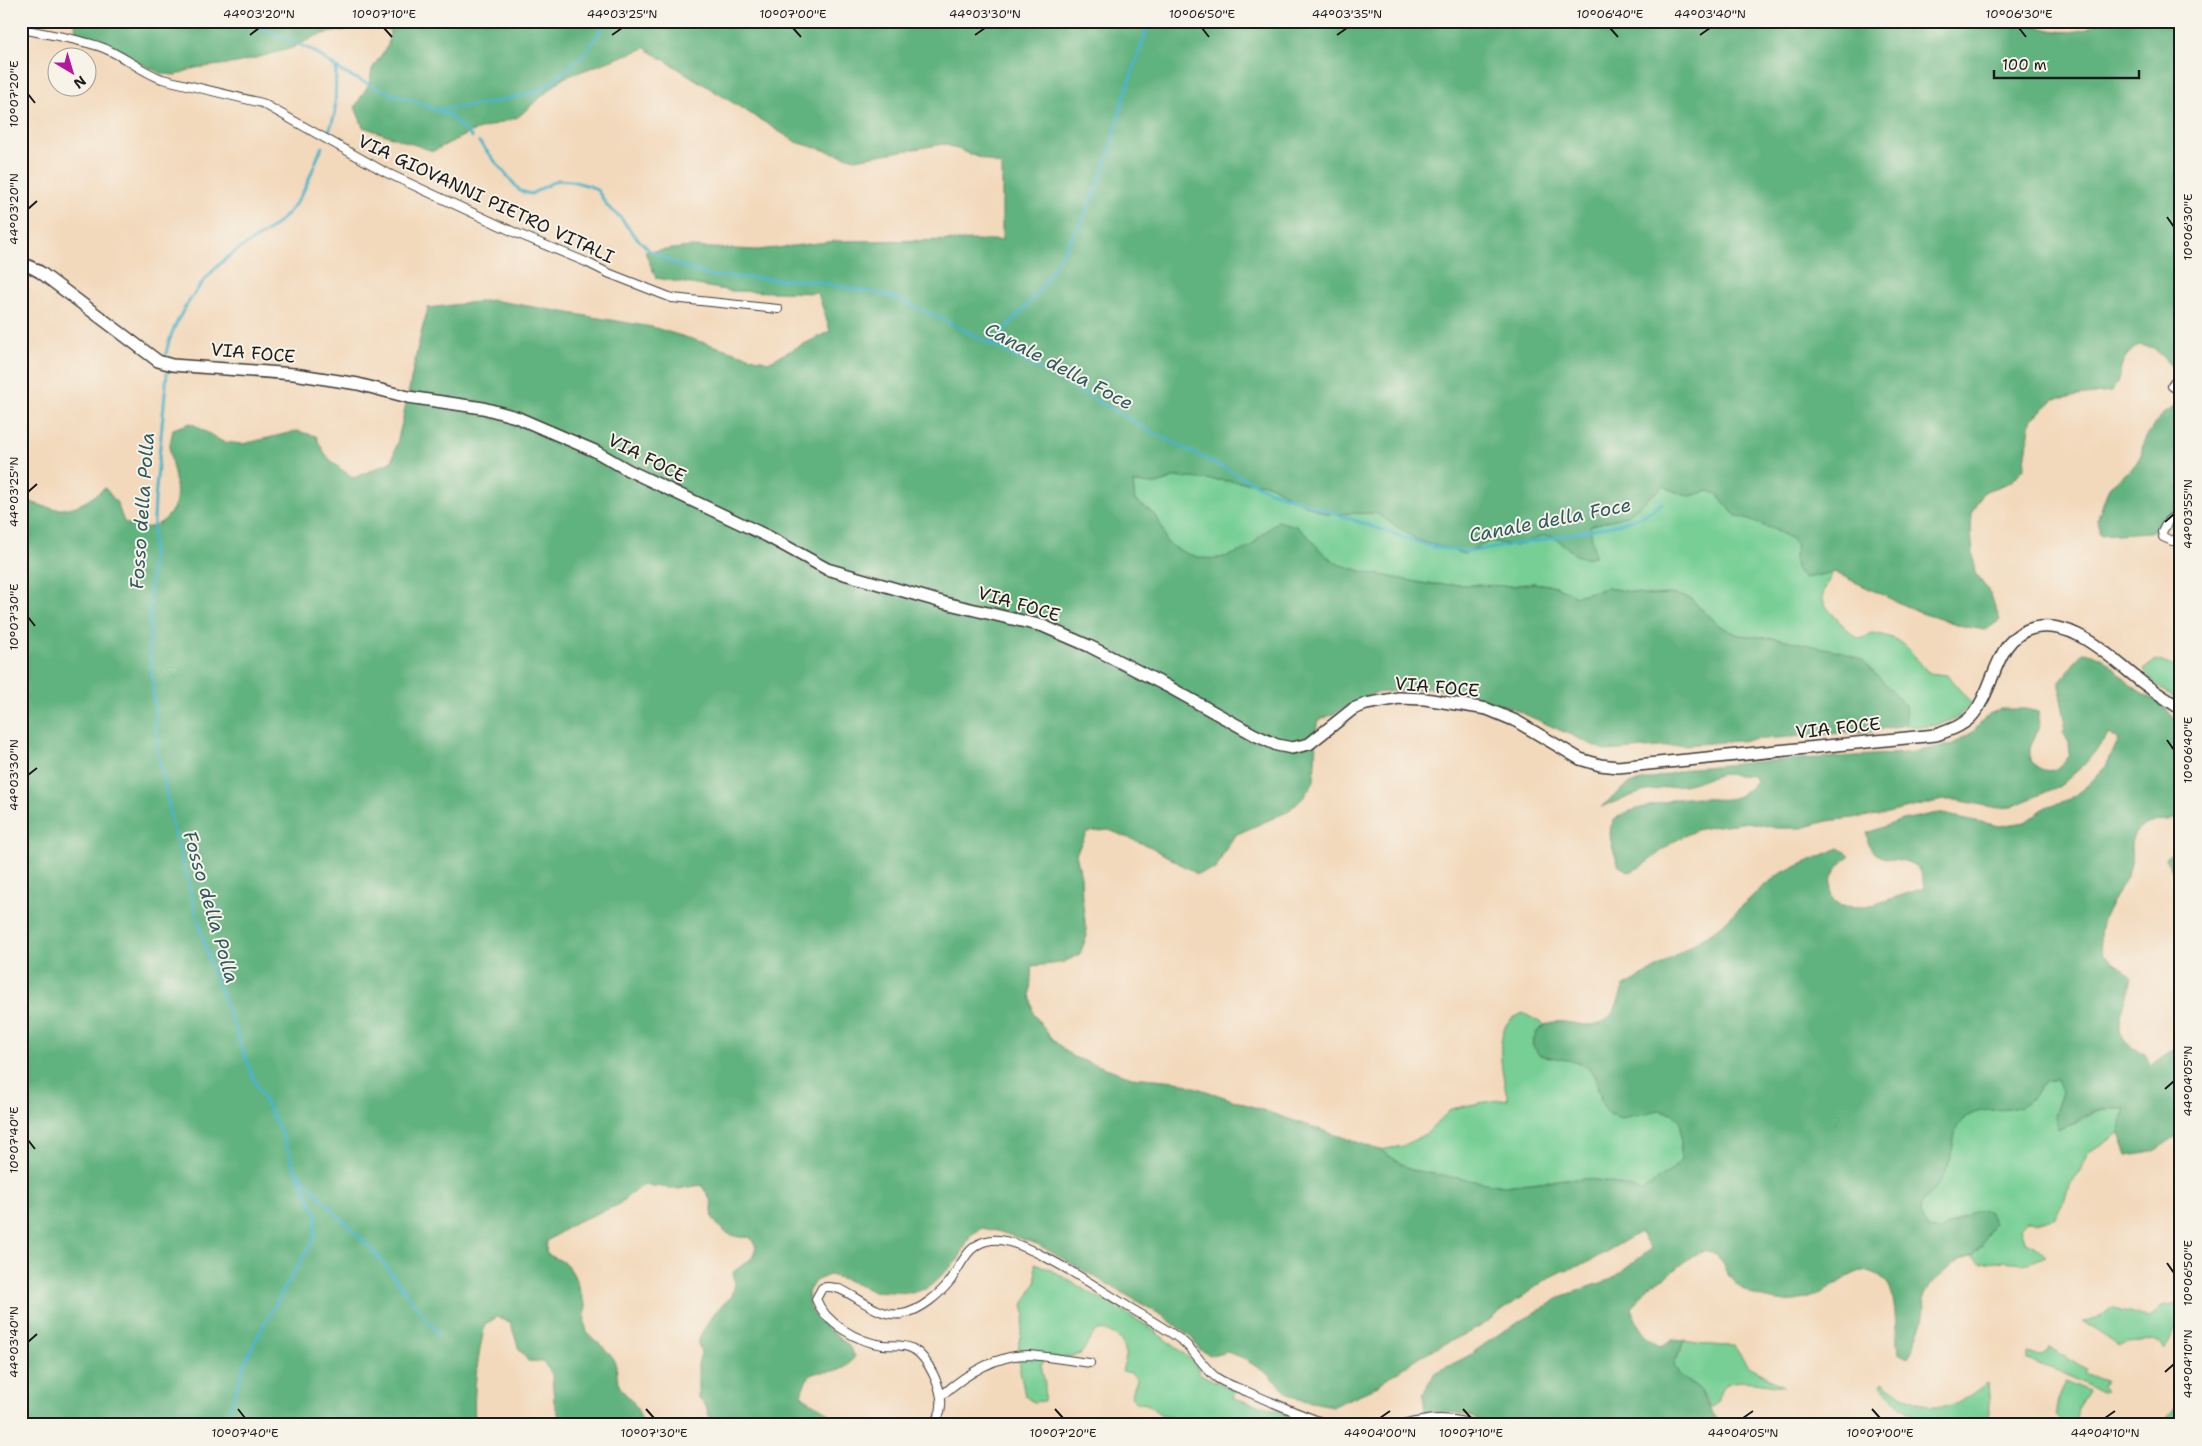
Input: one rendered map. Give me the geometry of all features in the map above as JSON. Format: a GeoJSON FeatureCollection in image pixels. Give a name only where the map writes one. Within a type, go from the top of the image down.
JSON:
{"type":"FeatureCollection","features":[{"type":"Feature","properties":{"kind":"main road","name":"VIA FOCE"},"geometry":{"type":"LineString","coordinates":[[21,262],[40,272],[158,361],[172,366],[294,374],[358,384],[408,397],[483,408],[516,417],[595,451],[628,470],[767,536],[827,568],[945,603],[1043,626],[1089,646],[1167,686],[1263,740],[1292,748],[1309,744],[1353,709],[1366,704],[1400,698],[1459,703],[1488,709],[1524,725],[1580,759],[1618,768],[1936,735],[1954,729],[1974,714],[1982,702],[2002,653],[2019,634],[2029,629],[2046,626],[2065,629],[2090,641],[2144,684],[2181,708]]}},
{"type":"Feature","properties":{"kind":"street","name":"VIA GIOVANNI PIETRO VITALI"},"geometry":{"type":"LineString","coordinates":[[21,29],[99,47],[162,79],[262,103],[385,172],[516,234],[672,298],[778,309]]}},
{"type":"Feature","properties":{"kind":"street"},"geometry":{"type":"LineString","coordinates":[[2181,381],[2174,382],[2172,386],[2181,392]]}},
{"type":"Feature","properties":{"kind":"street"},"geometry":{"type":"LineString","coordinates":[[2181,510],[2168,521],[2162,532],[2163,537],[2172,541],[2181,536]]}},
{"type":"Feature","properties":{"kind":"street"},"geometry":{"type":"LineString","coordinates":[[930,1425],[938,1418],[942,1407],[941,1396],[932,1371],[920,1354],[912,1348],[869,1342],[855,1336],[827,1317],[816,1299],[822,1288],[829,1286],[838,1287],[869,1306],[888,1314],[908,1313],[941,1291],[968,1252],[976,1244],[992,1240],[1004,1240],[1050,1260],[1183,1341],[1218,1379],[1329,1425]]}},
{"type":"Feature","properties":{"kind":"street"},"geometry":{"type":"LineString","coordinates":[[941,1396],[981,1367],[1013,1356],[1029,1355],[1090,1363]]}},
{"type":"Feature","properties":{"kind":"street"},"geometry":{"type":"LineString","coordinates":[[1402,1425],[1431,1418],[1456,1419],[1475,1425]]}},
{"type":"Feature","properties":{"kind":"green space"},"geometry":{"type":"Polygon","coordinates":[[[75,21],[2024,21],[2042,28],[2072,32],[2090,27],[2098,21],[2181,21],[2181,366],[2173,368],[2154,348],[2139,345],[2131,351],[2123,362],[2116,385],[2111,392],[2054,399],[2031,420],[2024,468],[2011,482],[1983,492],[1972,512],[1971,533],[1975,573],[1990,593],[2000,620],[1986,630],[1966,627],[1918,612],[1834,572],[1805,578],[1796,567],[1797,545],[1790,538],[1773,529],[1735,515],[1717,494],[1709,491],[1690,496],[1680,494],[1664,486],[1626,516],[1590,526],[1595,556],[1585,558],[1576,555],[1553,536],[1543,536],[1515,546],[1490,541],[1464,554],[1417,540],[1376,513],[1327,514],[1301,503],[1268,484],[1176,477],[1157,484],[1133,483],[1135,501],[1148,509],[1156,517],[1166,542],[1183,552],[1201,557],[1219,558],[1246,549],[1278,521],[1296,526],[1336,563],[1360,571],[1427,584],[1512,586],[1533,583],[1556,586],[1576,596],[1607,588],[1650,595],[1670,594],[1690,598],[1720,626],[1738,635],[1781,639],[1843,652],[1863,661],[1905,705],[1906,725],[1869,731],[1606,751],[1509,707],[1434,688],[1375,693],[1317,722],[1314,781],[1303,798],[1287,812],[1235,835],[1216,869],[1197,874],[1151,847],[1109,830],[1087,832],[1076,854],[1081,876],[1087,936],[1080,954],[1062,963],[1032,966],[1030,993],[1033,1013],[1051,1038],[1073,1057],[1132,1077],[1177,1081],[1380,1150],[1411,1170],[1504,1186],[1566,1179],[1585,1179],[1605,1181],[1642,1191],[1673,1169],[1681,1160],[1681,1122],[1672,1113],[1659,1110],[1622,1118],[1608,1114],[1602,1104],[1596,1078],[1589,1068],[1578,1062],[1539,1055],[1532,1044],[1539,1031],[1547,1024],[1557,1022],[1599,1024],[1614,1011],[1623,987],[1655,969],[1721,926],[1761,888],[1781,873],[1839,848],[1850,855],[1836,869],[1832,879],[1832,899],[1841,906],[1866,907],[1924,888],[1921,875],[1916,867],[1908,862],[1882,857],[1875,853],[1869,845],[1867,833],[1902,820],[1938,813],[2000,826],[2025,822],[2046,807],[2070,799],[2089,784],[2106,766],[2119,739],[2109,734],[2085,764],[2060,786],[2011,807],[1998,808],[1956,800],[1943,800],[1879,815],[1827,821],[1802,828],[1776,828],[1749,822],[1710,827],[1696,830],[1673,842],[1642,866],[1630,872],[1619,866],[1611,841],[1610,831],[1612,824],[1617,818],[1635,809],[1678,799],[1733,798],[1741,795],[1756,781],[1753,776],[1723,774],[1688,784],[1642,792],[1601,807],[1629,784],[1693,768],[1769,761],[1907,753],[1951,745],[1973,732],[1989,714],[2001,709],[2026,709],[2038,712],[2040,724],[2030,748],[2030,761],[2041,769],[2056,769],[2070,755],[2069,743],[2063,732],[2065,719],[2060,694],[2060,681],[2083,652],[2091,653],[2104,660],[2132,686],[2161,705],[2181,723],[2181,819],[2163,820],[2146,825],[2141,827],[2134,835],[2131,843],[2131,864],[2125,880],[2107,911],[2100,934],[2103,954],[2124,969],[2132,978],[2120,1022],[2120,1031],[2124,1040],[2132,1047],[2145,1053],[2150,1065],[2181,1044],[2181,1133],[2154,1151],[2127,1155],[2119,1134],[2126,1109],[2098,1110],[2059,1129],[2054,1116],[2062,1092],[2057,1080],[2045,1082],[2030,1100],[2020,1106],[1982,1111],[1963,1120],[1957,1127],[1950,1159],[1942,1179],[1923,1201],[1920,1208],[1921,1215],[1928,1229],[1940,1231],[1975,1210],[1988,1211],[1994,1223],[1981,1246],[1972,1256],[1960,1259],[1930,1285],[1924,1296],[1925,1309],[1923,1321],[1909,1358],[1898,1353],[1895,1310],[1890,1288],[1881,1277],[1873,1272],[1858,1272],[1826,1291],[1805,1299],[1775,1301],[1756,1296],[1734,1283],[1717,1254],[1704,1251],[1692,1256],[1670,1274],[1648,1287],[1632,1308],[1634,1315],[1646,1336],[1656,1344],[1662,1347],[1672,1340],[1684,1341],[1674,1365],[1680,1376],[1701,1390],[1705,1402],[1719,1422],[1731,1420],[1745,1425],[1485,1425],[1472,1417],[1457,1413],[1425,1412],[1423,1395],[1435,1373],[1468,1356],[1499,1334],[1563,1296],[1612,1279],[1651,1249],[1640,1232],[1585,1264],[1565,1270],[1547,1279],[1478,1328],[1422,1355],[1370,1390],[1333,1406],[1301,1400],[1288,1394],[1268,1374],[1241,1357],[1227,1352],[1212,1356],[1199,1349],[1192,1338],[1163,1316],[1037,1244],[982,1228],[971,1235],[958,1260],[928,1288],[912,1293],[872,1291],[829,1275],[815,1281],[808,1292],[809,1306],[816,1318],[848,1345],[855,1356],[844,1368],[813,1374],[808,1378],[801,1395],[826,1412],[839,1425],[798,1425],[795,1420],[788,1416],[778,1420],[776,1425],[712,1425],[706,1406],[698,1398],[698,1364],[701,1353],[698,1343],[702,1332],[715,1312],[732,1296],[735,1284],[733,1272],[752,1258],[756,1247],[750,1237],[734,1236],[720,1228],[713,1218],[712,1206],[708,1195],[701,1185],[678,1189],[645,1185],[635,1190],[618,1205],[576,1222],[547,1241],[546,1253],[565,1263],[573,1274],[586,1306],[585,1318],[588,1333],[609,1353],[614,1361],[620,1387],[632,1400],[643,1423],[628,1421],[611,1425],[562,1425],[554,1402],[552,1374],[543,1362],[528,1361],[519,1349],[510,1322],[497,1317],[485,1325],[482,1338],[475,1386],[475,1425],[21,1425],[21,794],[26,786],[27,777],[21,759],[21,498],[46,507],[65,509],[83,503],[105,488],[117,503],[124,522],[139,527],[154,526],[164,520],[175,505],[176,488],[170,449],[173,429],[191,423],[223,442],[243,444],[297,431],[316,436],[331,460],[354,478],[392,461],[428,308],[492,300],[652,327],[768,362],[830,331],[818,293],[731,291],[656,278],[645,252],[690,247],[758,250],[836,241],[1002,240],[1002,166],[944,144],[855,159],[796,142],[645,48],[563,78],[518,117],[471,132],[433,151],[363,127],[355,107],[370,82],[372,69],[388,45],[390,31],[377,24],[318,35],[292,48],[237,63],[195,68],[175,75],[162,74],[93,40],[76,37],[75,21]]]}},
{"type":"Feature","properties":{"kind":"green space"},"geometry":{"type":"Polygon","coordinates":[[[2181,403],[2181,521],[2149,532],[2100,535],[2097,520],[2109,487],[2135,465],[2141,455],[2143,444],[2148,434],[2161,415],[2181,403]]]}},
{"type":"Feature","properties":{"kind":"green space"},"geometry":{"type":"Polygon","coordinates":[[[1176,477],[1269,484],[1301,503],[1327,514],[1376,513],[1417,540],[1464,554],[1490,541],[1515,546],[1543,535],[1553,536],[1576,555],[1595,556],[1589,526],[1626,516],[1664,486],[1680,494],[1690,496],[1709,491],[1717,494],[1735,515],[1773,529],[1790,538],[1797,545],[1794,560],[1805,578],[1833,572],[1823,594],[1823,599],[1828,609],[1847,630],[1861,639],[1872,633],[1884,635],[1900,642],[1929,673],[1947,675],[1971,703],[1958,716],[1942,723],[1925,726],[1906,725],[1905,704],[1781,639],[1738,635],[1720,626],[1690,598],[1670,594],[1650,595],[1607,588],[1576,596],[1556,586],[1533,583],[1512,586],[1427,584],[1360,571],[1336,563],[1322,552],[1310,538],[1263,532],[1250,547],[1229,557],[1207,559],[1197,557],[1166,542],[1156,517],[1148,509],[1135,501],[1133,483],[1157,484],[1176,477]]]}},
{"type":"Feature","properties":{"kind":"green space"},"geometry":{"type":"Polygon","coordinates":[[[2156,660],[2173,666],[2181,673],[2181,704],[2156,684],[2143,670],[2156,660]]]}},
{"type":"Feature","properties":{"kind":"green space"},"geometry":{"type":"Polygon","coordinates":[[[2181,846],[2181,877],[2173,873],[2166,858],[2181,846]]]}},
{"type":"Feature","properties":{"kind":"green space"},"geometry":{"type":"Polygon","coordinates":[[[1523,1013],[1545,1025],[1536,1032],[1539,1055],[1578,1062],[1591,1072],[1598,1091],[1647,1112],[1659,1110],[1672,1113],[1681,1122],[1681,1160],[1673,1169],[1642,1191],[1605,1181],[1585,1179],[1566,1179],[1504,1186],[1411,1170],[1380,1150],[1403,1146],[1427,1133],[1451,1109],[1508,1099],[1501,1059],[1502,1037],[1504,1028],[1509,1021],[1523,1013]]]}},
{"type":"Feature","properties":{"kind":"green space"},"geometry":{"type":"Polygon","coordinates":[[[2058,1080],[2062,1092],[2054,1116],[2072,1126],[2097,1111],[2126,1109],[2119,1134],[2088,1153],[2081,1171],[2069,1184],[2064,1202],[2054,1218],[2037,1222],[2027,1221],[2020,1228],[2024,1241],[2039,1249],[2046,1256],[2029,1263],[1997,1261],[1980,1263],[1972,1256],[1981,1246],[1963,1216],[1940,1231],[1928,1229],[1921,1215],[1921,1205],[1939,1183],[1947,1169],[1956,1130],[1963,1120],[1982,1111],[2020,1106],[2030,1100],[2045,1082],[2058,1080]]]}},
{"type":"Feature","properties":{"kind":"green space"},"geometry":{"type":"Polygon","coordinates":[[[1035,1263],[1049,1269],[1146,1325],[1182,1352],[1196,1365],[1200,1374],[1235,1391],[1233,1398],[1276,1410],[1315,1425],[1186,1425],[1181,1421],[1161,1415],[1147,1404],[1138,1403],[1131,1397],[1137,1379],[1131,1373],[1122,1371],[1126,1357],[1121,1340],[1112,1334],[1100,1330],[1096,1332],[1081,1354],[1063,1358],[1044,1357],[1041,1366],[1045,1384],[1044,1401],[1033,1402],[1025,1396],[1018,1360],[1019,1342],[1025,1314],[1023,1305],[1036,1282],[1035,1263]]]}},
{"type":"Feature","properties":{"kind":"green space"},"geometry":{"type":"Polygon","coordinates":[[[2181,1302],[2180,1318],[2164,1349],[2161,1344],[2146,1341],[2134,1341],[2119,1345],[2083,1321],[2097,1319],[2112,1308],[2149,1319],[2161,1306],[2181,1302]]]}},
{"type":"Feature","properties":{"kind":"green space"},"geometry":{"type":"Polygon","coordinates":[[[1684,1341],[1734,1346],[1748,1366],[1784,1386],[1741,1381],[1726,1384],[1720,1391],[1717,1402],[1710,1408],[1701,1390],[1680,1376],[1674,1365],[1684,1341]]]}},
{"type":"Feature","properties":{"kind":"green space"},"geometry":{"type":"Polygon","coordinates":[[[2050,1347],[2086,1369],[2084,1373],[2105,1381],[2102,1387],[2106,1392],[2102,1393],[2063,1373],[2028,1360],[2028,1353],[2041,1355],[2049,1351],[2050,1347]]]}},
{"type":"Feature","properties":{"kind":"green space"},"geometry":{"type":"Polygon","coordinates":[[[2066,1381],[2088,1391],[2078,1407],[2075,1425],[2067,1425],[2057,1415],[2057,1403],[2066,1381]]]}},
{"type":"Feature","properties":{"kind":"green space"},"geometry":{"type":"Polygon","coordinates":[[[1883,1382],[1915,1401],[1932,1406],[1951,1405],[1961,1401],[1988,1383],[1990,1412],[1987,1425],[1920,1425],[1920,1419],[1902,1408],[1881,1385],[1883,1382]]]}},
{"type":"Feature","properties":{"kind":"green space"},"geometry":{"type":"Polygon","coordinates":[[[2181,1399],[2181,1420],[2164,1420],[2181,1399]]]}},
{"type":"Feature","properties":{"kind":"waterway","name":"Canale della Foce"},"geometry":{"type":"LineString","coordinates":[[247,21],[312,50],[344,73],[391,94],[415,101],[450,116],[472,137]]}},
{"type":"Feature","properties":{"kind":"waterway"},"geometry":{"type":"LineString","coordinates":[[438,110],[485,104],[537,92],[560,76],[587,51],[608,21]]}},
{"type":"Feature","properties":{"kind":"waterway"},"geometry":{"type":"LineString","coordinates":[[991,345],[1037,294],[1080,224],[1094,196],[1111,150],[1124,97],[1150,21]]}},
{"type":"Feature","properties":{"kind":"waterway","name":"Fosso della Polla"},"geometry":{"type":"LineString","coordinates":[[329,131],[335,114],[336,68]]}},
{"type":"Feature","properties":{"kind":"waterway","name":"Canale della Foce"},"geometry":{"type":"LineString","coordinates":[[479,142],[520,191],[531,194],[557,180],[571,181],[590,186],[598,191],[608,207],[620,217],[649,250],[675,264],[708,276],[812,281],[885,295],[901,300],[1057,378],[1148,430],[1265,489],[1431,547],[1468,552],[1537,541],[1618,524],[1647,514],[1662,503]]}},
{"type":"Feature","properties":{"kind":"waterway","name":"Fosso della Polla"},"geometry":{"type":"LineString","coordinates":[[166,354],[175,327],[190,299],[221,263],[268,231],[294,206],[308,182],[322,147]]}},
{"type":"Feature","properties":{"kind":"waterway","name":"Fosso della Polla"},"geometry":{"type":"LineString","coordinates":[[167,373],[155,499],[150,601],[150,650],[158,752],[173,827],[211,966],[255,1082],[282,1134],[295,1168],[317,1215],[314,1239],[248,1355],[229,1411]]}},
{"type":"Feature","properties":{"kind":"waterway"},"geometry":{"type":"LineString","coordinates":[[298,1172],[377,1255],[438,1334]]}}]}
